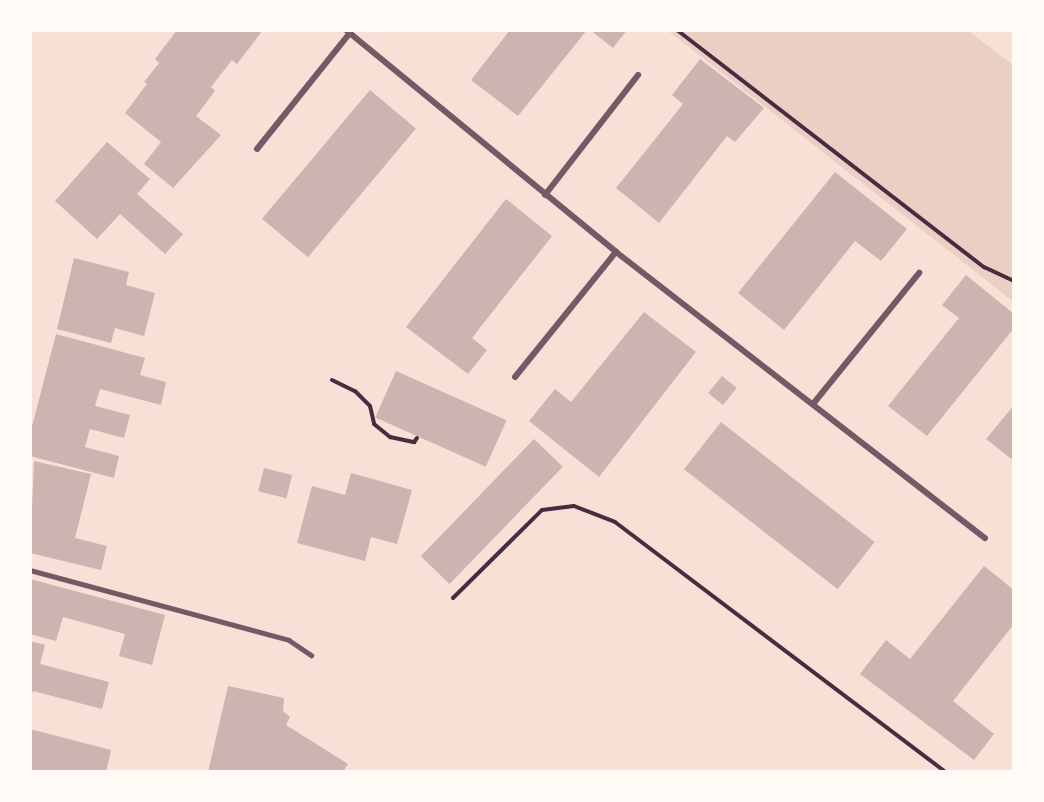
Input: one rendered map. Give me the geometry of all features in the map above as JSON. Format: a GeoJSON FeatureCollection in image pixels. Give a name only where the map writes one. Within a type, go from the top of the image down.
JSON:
{"type":"FeatureCollection","features":[{"type":"Feature","properties":{"kind":"street"},"geometry":{"type":"LineString","coordinates":[[257,149],[348,32],[616,252],[985,538]]}},
{"type":"Feature","properties":{"kind":"street"},"geometry":{"type":"LineString","coordinates":[[545,195],[638,75]]}},
{"type":"Feature","properties":{"kind":"street"},"geometry":{"type":"LineString","coordinates":[[515,377],[616,252]]}},
{"type":"Feature","properties":{"kind":"street"},"geometry":{"type":"LineString","coordinates":[[813,404],[920,273]]}},
{"type":"Feature","properties":{"kind":"lane"},"geometry":{"type":"LineString","coordinates":[[30,570],[290,640],[311,655]]}},
{"type":"Feature","properties":{"kind":"path"},"geometry":{"type":"LineString","coordinates":[[677,30],[984,267],[1014,280]]}},
{"type":"Feature","properties":{"kind":"path"},"geometry":{"type":"LineString","coordinates":[[332,380],[355,391],[370,406],[374,424],[390,437],[414,442],[417,438]]}},
{"type":"Feature","properties":{"kind":"path"},"geometry":{"type":"LineString","coordinates":[[453,598],[542,510],[574,506],[615,522],[945,772]]}},
{"type":"Feature","properties":{"kind":"shaded area"},"geometry":{"type":"Polygon","coordinates":[[[667,30],[968,30],[1014,66],[1014,302],[667,30]]]}},
{"type":"Feature","properties":{"kind":"building"},"geometry":{"type":"Polygon","coordinates":[[[177,30],[263,30],[237,64],[232,60],[211,87],[215,91],[196,116],[221,135],[173,188],[144,164],[161,142],[125,113],[147,84],[144,82],[159,63],[155,59],[177,30]]]}},
{"type":"Feature","properties":{"kind":"building"},"geometry":{"type":"Polygon","coordinates":[[[510,30],[587,30],[518,116],[471,80],[510,30]]]}},
{"type":"Feature","properties":{"kind":"building"},"geometry":{"type":"Polygon","coordinates":[[[590,30],[627,30],[613,48],[590,30]]]}},
{"type":"Feature","properties":{"kind":"building"},"geometry":{"type":"Polygon","coordinates":[[[700,59],[764,108],[735,142],[727,136],[659,223],[616,188],[683,104],[672,95],[700,59]]]}},
{"type":"Feature","properties":{"kind":"building"},"geometry":{"type":"Polygon","coordinates":[[[370,90],[416,129],[308,257],[262,219],[370,90]]]}},
{"type":"Feature","properties":{"kind":"building"},"geometry":{"type":"Polygon","coordinates":[[[107,142],[150,179],[137,194],[183,234],[165,254],[120,214],[97,239],[55,201],[107,142]]]}},
{"type":"Feature","properties":{"kind":"building"},"geometry":{"type":"Polygon","coordinates":[[[835,172],[907,229],[881,261],[855,241],[784,330],[738,293],[835,172]]]}},
{"type":"Feature","properties":{"kind":"building"},"geometry":{"type":"Polygon","coordinates":[[[506,199],[552,236],[472,338],[487,350],[468,374],[406,327],[506,199]]]}},
{"type":"Feature","properties":{"kind":"building"},"geometry":{"type":"Polygon","coordinates":[[[74,258],[129,272],[126,285],[155,293],[144,336],[115,328],[111,343],[57,329],[74,258]]]}},
{"type":"Feature","properties":{"kind":"building"},"geometry":{"type":"Polygon","coordinates":[[[966,275],[1014,314],[1014,328],[927,436],[888,406],[959,318],[942,305],[966,275]]]}},
{"type":"Feature","properties":{"kind":"building"},"geometry":{"type":"Polygon","coordinates":[[[644,312],[696,352],[599,477],[529,421],[555,389],[571,402],[644,312]]]}},
{"type":"Feature","properties":{"kind":"building"},"geometry":{"type":"Polygon","coordinates":[[[56,334],[145,358],[140,375],[166,382],[161,405],[100,389],[95,406],[130,415],[124,438],[90,429],[85,447],[119,456],[114,478],[30,456],[30,434],[56,334]]]}},
{"type":"Feature","properties":{"kind":"building"},"geometry":{"type":"Polygon","coordinates":[[[396,371],[507,420],[486,467],[375,418],[396,371]]]}},
{"type":"Feature","properties":{"kind":"building"},"geometry":{"type":"Polygon","coordinates":[[[722,376],[737,388],[723,405],[708,393],[722,376]]]}},
{"type":"Feature","properties":{"kind":"building"},"geometry":{"type":"Polygon","coordinates":[[[1014,405],[1014,461],[986,439],[1014,405]]]}},
{"type":"Feature","properties":{"kind":"building"},"geometry":{"type":"Polygon","coordinates":[[[721,422],[875,542],[838,589],[684,469],[721,422]]]}},
{"type":"Feature","properties":{"kind":"building"},"geometry":{"type":"Polygon","coordinates":[[[534,439],[563,467],[450,584],[421,556],[534,439]]]}},
{"type":"Feature","properties":{"kind":"building"},"geometry":{"type":"Polygon","coordinates":[[[34,461],[91,474],[75,538],[107,546],[101,570],[30,553],[34,461]]]}},
{"type":"Feature","properties":{"kind":"building"},"geometry":{"type":"Polygon","coordinates":[[[264,468],[292,475],[286,498],[258,491],[264,468]]]}},
{"type":"Feature","properties":{"kind":"building"},"geometry":{"type":"Polygon","coordinates":[[[351,473],[412,490],[397,544],[371,537],[365,561],[297,543],[312,486],[345,495],[351,473]]]}},
{"type":"Feature","properties":{"kind":"building"},"geometry":{"type":"Polygon","coordinates":[[[984,566],[1014,590],[1014,624],[953,701],[994,734],[974,760],[860,674],[886,640],[910,659],[984,566]]]}},
{"type":"Feature","properties":{"kind":"building"},"geometry":{"type":"Polygon","coordinates":[[[30,579],[165,615],[152,665],[119,656],[125,634],[63,617],[56,641],[30,634],[30,579]]]}},
{"type":"Feature","properties":{"kind":"building"},"geometry":{"type":"Polygon","coordinates":[[[30,641],[45,645],[40,664],[109,682],[102,709],[33,691],[30,701],[30,641]]]}},
{"type":"Feature","properties":{"kind":"building"},"geometry":{"type":"Polygon","coordinates":[[[228,686],[284,698],[283,711],[290,717],[286,725],[348,764],[343,772],[208,772],[228,686]]]}},
{"type":"Feature","properties":{"kind":"building"},"geometry":{"type":"Polygon","coordinates":[[[30,729],[111,750],[106,772],[30,772],[30,729]]]}}]}
